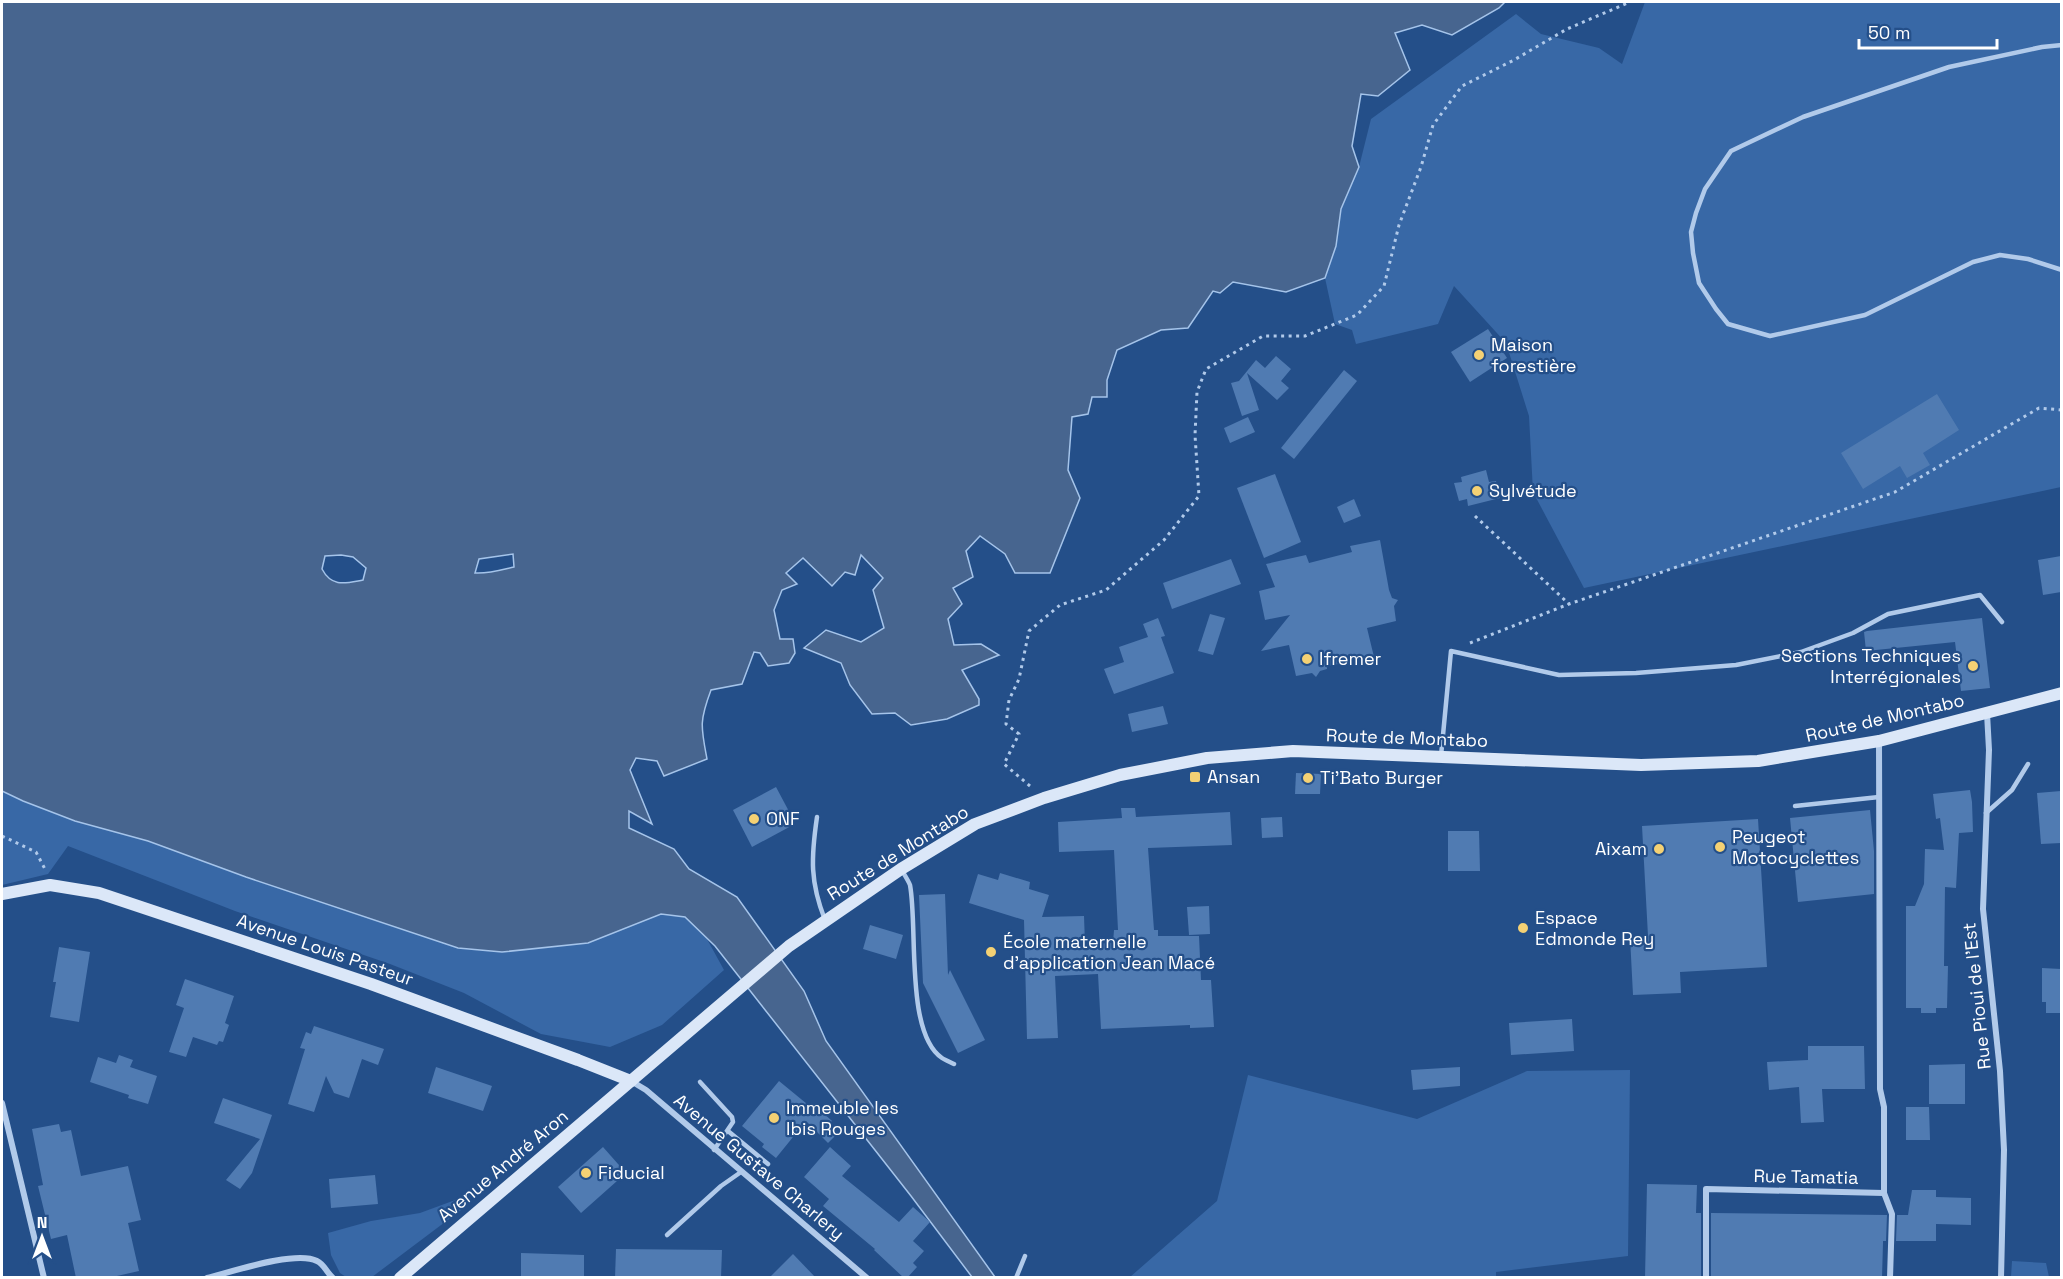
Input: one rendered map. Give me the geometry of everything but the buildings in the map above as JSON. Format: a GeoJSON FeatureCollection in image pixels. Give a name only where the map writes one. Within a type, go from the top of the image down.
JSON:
{"type":"FeatureCollection","features":[{"type":"Feature","properties":{"kind":"main road","name":"Route de Montabo"},"geometry":{"type":"LineString","coordinates":[[631,1081],[789,946],[901,869],[975,824],[1044,798],[1120,776],[1207,758],[1293,751],[1641,765],[1746,762],[1879,741],[2061,693]]}},
{"type":"Feature","properties":{"kind":"main road","name":"Avenue Louis Pasteur"},"geometry":{"type":"LineString","coordinates":[[2,894],[50,885],[99,893],[360,980],[631,1081]]}},
{"type":"Feature","properties":{"kind":"main road","name":"Avenue André Aron"},"geometry":{"type":"LineString","coordinates":[[400,1278],[631,1081]]}},
{"type":"Feature","properties":{"kind":"street","name":"Rue Pioui de l'Est"},"geometry":{"type":"LineString","coordinates":[[1987,712],[1989,750],[1983,909],[2000,1071],[2004,1150],[2001,1278]]}},
{"type":"Feature","properties":{"kind":"street"},"geometry":{"type":"LineString","coordinates":[[1879,741],[1880,1089],[1884,1107],[1884,1193]]}},
{"type":"Feature","properties":{"kind":"street","name":"Avenue Gustave Charlery"},"geometry":{"type":"LineString","coordinates":[[631,1081],[646,1090],[867,1278]]}},
{"type":"Feature","properties":{"kind":"street"},"geometry":{"type":"LineString","coordinates":[[2,1103],[44,1278]]}},
{"type":"Feature","properties":{"kind":"street","name":"Rue Tamatia"},"geometry":{"type":"LineString","coordinates":[[1706,1278],[1706,1189],[1884,1193],[1892,1214],[1890,1278]]}},
{"type":"Feature","properties":{"kind":"street"},"geometry":{"type":"LineString","coordinates":[[207,1278],[301,1257],[318,1261],[329,1276]]}},
{"type":"Feature","properties":{"kind":"lane"},"geometry":{"type":"LineString","coordinates":[[2061,45],[1949,67],[1803,117],[1731,152],[1705,189],[1691,231],[1699,283],[1716,309],[1728,324],[1770,336],[1865,315],[1973,262],[2000,255],[2028,259],[2061,270]]}},
{"type":"Feature","properties":{"kind":"lane"},"geometry":{"type":"LineString","coordinates":[[1441,758],[1451,651],[1559,675],[1636,673],[1736,665],[1801,652],[1852,633],[1888,614],[1980,595],[2002,622]]}},
{"type":"Feature","properties":{"kind":"lane"},"geometry":{"type":"LineString","coordinates":[[1986,813],[2012,790],[2028,764]]}},
{"type":"Feature","properties":{"kind":"lane"},"geometry":{"type":"LineString","coordinates":[[1795,806],[1879,797]]}},
{"type":"Feature","properties":{"kind":"lane"},"geometry":{"type":"LineString","coordinates":[[817,817],[812,871],[817,898],[825,920]]}},
{"type":"Feature","properties":{"kind":"lane"},"geometry":{"type":"LineString","coordinates":[[901,869],[909,883],[916,1003],[926,1038],[941,1057],[954,1064]]}},
{"type":"Feature","properties":{"kind":"lane"},"geometry":{"type":"LineString","coordinates":[[700,1082],[732,1117],[733,1122],[714,1150]]}},
{"type":"Feature","properties":{"kind":"lane"},"geometry":{"type":"LineString","coordinates":[[728,1131],[768,1164]]}},
{"type":"Feature","properties":{"kind":"lane"},"geometry":{"type":"LineString","coordinates":[[667,1235],[721,1186],[741,1172]]}},
{"type":"Feature","properties":{"kind":"lane"},"geometry":{"type":"LineString","coordinates":[[1016,1278],[1025,1256]]}},
{"type":"Feature","properties":{"kind":"path"},"geometry":{"type":"LineString","coordinates":[[1044,798],[1004,764],[1019,734],[1006,724],[1009,700],[1019,679],[1029,631],[1060,605],[1106,590],[1164,540],[1199,496],[1195,435],[1196,403],[1197,392],[1206,369],[1263,336],[1305,336],[1357,315],[1384,286],[1400,225],[1433,125],[1462,86],[1514,60],[1567,29],[1629,2]]}},
{"type":"Feature","properties":{"kind":"path"},"geometry":{"type":"LineString","coordinates":[[1451,651],[1569,604],[1894,492],[2039,408],[2061,410]]}},
{"type":"Feature","properties":{"kind":"path"},"geometry":{"type":"LineString","coordinates":[[1475,516],[1569,604]]}},
{"type":"Feature","properties":{"kind":"path"},"geometry":{"type":"LineString","coordinates":[[2,836],[36,852],[48,874],[50,885]]}},
{"type":"Feature","properties":{"kind":"shaded area"},"geometry":{"type":"Polygon","coordinates":[[[2,2],[1505,2],[1499,8],[1452,35],[1422,25],[1395,33],[1410,70],[1378,96],[1361,94],[1352,146],[1359,167],[1341,209],[1336,246],[1325,278],[1286,292],[1233,282],[1220,293],[1213,291],[1188,328],[1161,330],[1117,350],[1107,380],[1107,397],[1092,397],[1088,414],[1072,417],[1068,470],[1080,498],[1050,573],[1015,573],[1005,554],[980,536],[966,551],[973,577],[953,588],[962,604],[948,619],[954,645],[981,644],[999,655],[962,670],[979,699],[979,705],[947,719],[911,725],[895,713],[872,714],[850,685],[841,663],[804,648],[826,630],[861,642],[884,628],[873,590],[883,578],[861,555],[855,575],[845,572],[832,586],[803,558],[786,573],[797,584],[782,590],[774,610],[780,639],[793,639],[795,653],[789,663],[768,666],[760,653],[754,652],[742,684],[711,690],[702,724],[707,759],[664,776],[657,761],[636,758],[630,770],[652,824],[629,811],[629,828],[674,849],[689,869],[737,897],[804,991],[826,1041],[995,1277],[972,1277],[715,946],[685,917],[661,914],[588,943],[502,952],[458,948],[246,877],[148,841],[75,821],[2,791],[2,2]],[[513,554],[479,559],[475,573],[514,567],[513,554]],[[325,556],[322,569],[326,575],[340,583],[363,580],[366,568],[353,557],[325,556]]]}},
{"type":"Feature","properties":{"kind":"shaded area"},"geometry":{"type":"Polygon","coordinates":[[[1645,2],[2061,2],[2061,487],[1584,588],[1533,492],[1529,416],[1506,343],[1454,286],[1438,324],[1356,344],[1352,330],[1335,324],[1325,278],[1336,246],[1341,209],[1359,167],[1371,119],[1516,14],[1541,34],[1599,48],[1622,64],[1645,2]]]}},
{"type":"Feature","properties":{"kind":"shaded area"},"geometry":{"type":"Polygon","coordinates":[[[2,686],[577,824],[696,919],[724,970],[662,1025],[610,1047],[541,1034],[464,993],[390,964],[235,911],[68,846],[48,874],[2,885],[2,686]]]}},
{"type":"Feature","properties":{"kind":"shaded area"},"geometry":{"type":"Polygon","coordinates":[[[1630,1070],[1628,1256],[1496,1272],[1496,1278],[1130,1277],[1217,1201],[1248,1075],[1417,1119],[1527,1071],[1630,1070]]]}},
{"type":"Feature","properties":{"kind":"shaded area"},"geometry":{"type":"Polygon","coordinates":[[[458,1199],[465,1207],[372,1277],[346,1277],[340,1273],[331,1255],[328,1233],[371,1221],[420,1213],[458,1199]]]}},
{"type":"Feature","properties":{"kind":"shaded area"},"geometry":{"type":"Polygon","coordinates":[[[2012,1261],[2046,1263],[2049,1277],[2011,1277],[2012,1261]]]}},
{"type":"Feature","properties":{"kind":"place","name":"Maison forestière"},"geometry":{"type":"Point","coordinates":[1479,355]}},
{"type":"Feature","properties":{"kind":"place","name":"Sylvétude"},"geometry":{"type":"Point","coordinates":[1477,491]}},
{"type":"Feature","properties":{"kind":"place","name":"Ifremer"},"geometry":{"type":"Point","coordinates":[1307,659]}},
{"type":"Feature","properties":{"kind":"place","name":"Sections Techniques Interrégionales"},"geometry":{"type":"Point","coordinates":[1973,666]}},
{"type":"Feature","properties":{"kind":"place","name":"Ansan"},"geometry":{"type":"Point","coordinates":[1195,777]}},
{"type":"Feature","properties":{"kind":"place","name":"Ti'Bato Burger"},"geometry":{"type":"Point","coordinates":[1308,778]}},
{"type":"Feature","properties":{"kind":"place","name":"ONF"},"geometry":{"type":"Point","coordinates":[754,819]}},
{"type":"Feature","properties":{"kind":"place","name":"Peugeot Motocyclettes"},"geometry":{"type":"Point","coordinates":[1720,847]}},
{"type":"Feature","properties":{"kind":"place","name":"Aixam"},"geometry":{"type":"Point","coordinates":[1659,849]}},
{"type":"Feature","properties":{"kind":"place","name":"Espace Edmonde Rey"},"geometry":{"type":"Point","coordinates":[1523,928]}},
{"type":"Feature","properties":{"kind":"place","name":"École maternelle d'application Jean Macé"},"geometry":{"type":"Point","coordinates":[991,952]}},
{"type":"Feature","properties":{"kind":"place","name":"Immeuble les Ibis Rouges"},"geometry":{"type":"Point","coordinates":[774,1118]}},
{"type":"Feature","properties":{"kind":"place","name":"Fiducial"},"geometry":{"type":"Point","coordinates":[586,1173]}}]}
